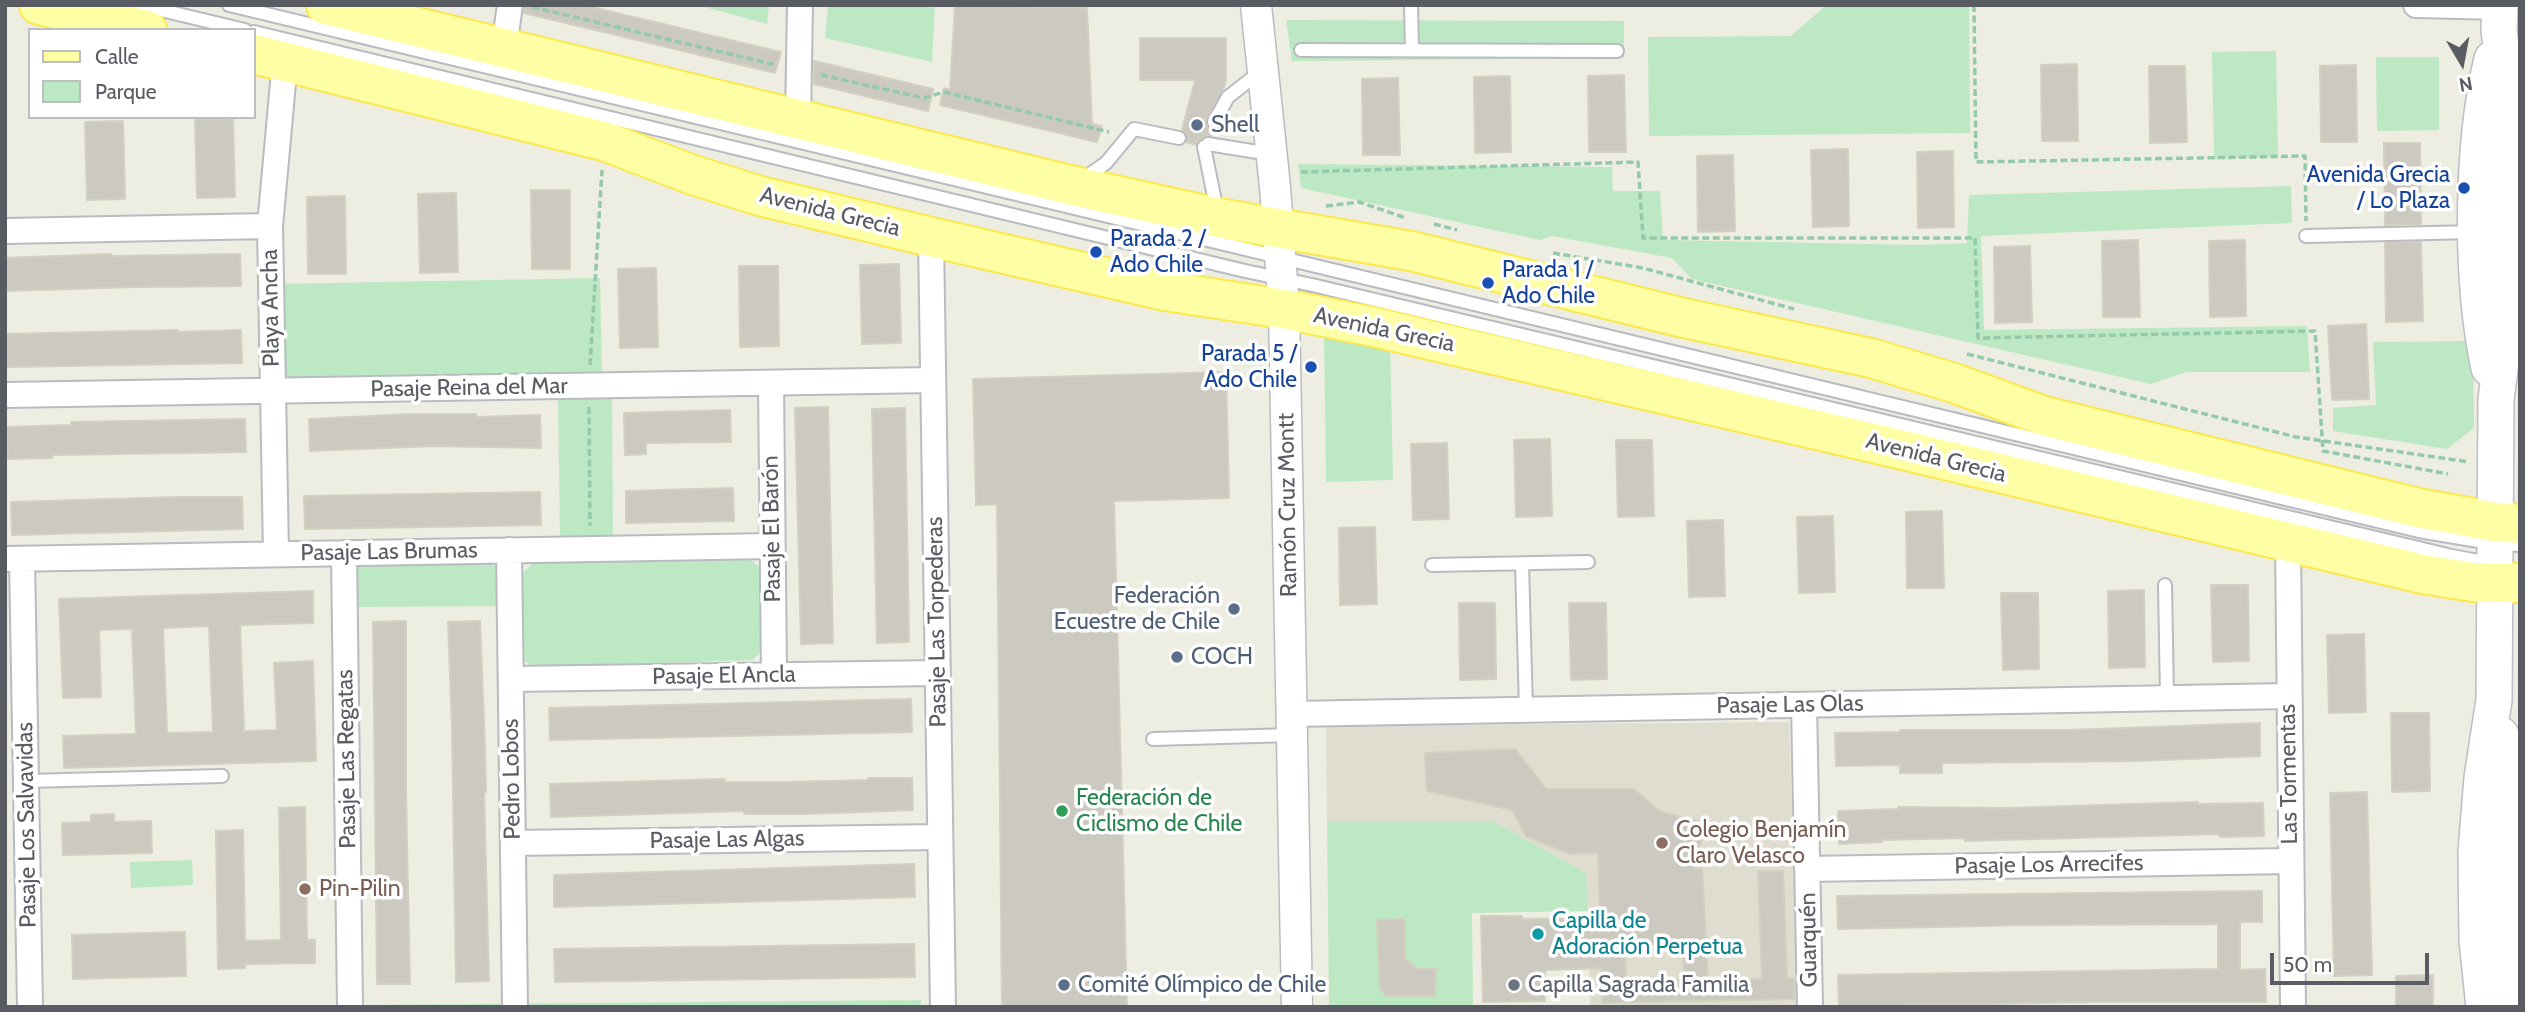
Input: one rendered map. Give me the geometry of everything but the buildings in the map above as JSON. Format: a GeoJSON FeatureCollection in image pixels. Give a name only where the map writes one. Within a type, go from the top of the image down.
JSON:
{"type":"FeatureCollection","features":[{"type":"Feature","properties":{"kind":"main road"},"geometry":{"type":"LineString","coordinates":[[39,5],[138,28]]}},
{"type":"Feature","properties":{"kind":"main road","name":"Avenida Grecia"},"geometry":{"type":"LineString","coordinates":[[326,5],[1074,186],[1219,218],[1281,269],[1569,371],[2433,575],[2506,554]]}},
{"type":"Feature","properties":{"kind":"main road"},"geometry":{"type":"LineString","coordinates":[[2488,223],[2511,141],[2514,90],[2500,14]]}},
{"type":"Feature","properties":{"kind":"main road"},"geometry":{"type":"LineString","coordinates":[[2500,14],[2484,110],[2488,223],[2507,317],[2496,399],[2496,466],[2506,554],[2494,700],[2505,773],[2497,863],[2503,1007]]}},
{"type":"Feature","properties":{"kind":"main road","name":"Avenida Grecia"},"geometry":{"type":"LineString","coordinates":[[270,58],[604,141],[693,175],[761,195],[1165,291],[1281,269],[1423,253],[1684,318],[1871,358],[1954,383],[2057,419],[2418,508],[2506,554]]}},
{"type":"Feature","properties":{"kind":"main road"},"geometry":{"type":"LineString","coordinates":[[2484,1007],[2477,940],[2497,863]]}},
{"type":"Feature","properties":{"kind":"street"},"geometry":{"type":"LineString","coordinates":[[504,47],[510,5]]}},
{"type":"Feature","properties":{"kind":"street"},"geometry":{"type":"LineString","coordinates":[[799,120],[800,5]]}},
{"type":"Feature","properties":{"kind":"street","name":"Ramón Cruz Montt"},"geometry":{"type":"LineString","coordinates":[[1256,5],[1281,269],[1297,1007]]}},
{"type":"Feature","properties":{"kind":"street"},"geometry":{"type":"LineString","coordinates":[[2416,5],[2500,14]]}},
{"type":"Feature","properties":{"kind":"street","name":"Playa Ancha"},"geometry":{"type":"LineString","coordinates":[[270,58],[276,554]]}},
{"type":"Feature","properties":{"kind":"street"},"geometry":{"type":"LineString","coordinates":[[5,231],[270,226]]}},
{"type":"Feature","properties":{"kind":"street","name":"Pasaje Las Torpederas"},"geometry":{"type":"LineString","coordinates":[[931,237],[943,1007]]}},
{"type":"Feature","properties":{"kind":"street","name":"Pasaje Reina del Mar"},"geometry":{"type":"LineString","coordinates":[[5,395],[933,380]]}},
{"type":"Feature","properties":{"kind":"street","name":"Pasaje El Barón"},"geometry":{"type":"LineString","coordinates":[[771,383],[774,675]]}},
{"type":"Feature","properties":{"kind":"street","name":"Las Tormentas"},"geometry":{"type":"LineString","coordinates":[[2288,542],[2293,1007]]}},
{"type":"Feature","properties":{"kind":"street","name":"Pasaje Las Brumas"},"geometry":{"type":"LineString","coordinates":[[14,559],[772,546]]}},
{"type":"Feature","properties":{"kind":"street","name":"Pedro Lobos"},"geometry":{"type":"LineString","coordinates":[[509,550],[515,1007]]}},
{"type":"Feature","properties":{"kind":"street","name":"Pasaje Las Regatas"},"geometry":{"type":"LineString","coordinates":[[344,553],[350,1007]]}},
{"type":"Feature","properties":{"kind":"street","name":"Pasaje Los Salvavidas"},"geometry":{"type":"LineString","coordinates":[[14,559],[26,781],[30,1007]]}},
{"type":"Feature","properties":{"kind":"street","name":"Pasaje El Ancla"},"geometry":{"type":"LineString","coordinates":[[511,679],[938,673]]}},
{"type":"Feature","properties":{"kind":"street","name":"Pasaje Las Olas"},"geometry":{"type":"LineString","coordinates":[[1292,725],[1526,710],[2288,696]]}},
{"type":"Feature","properties":{"kind":"street","name":"Guarquén"},"geometry":{"type":"LineString","coordinates":[[1804,705],[1810,1007]]}},
{"type":"Feature","properties":{"kind":"street","name":"Pasaje Las Algas"},"geometry":{"type":"LineString","coordinates":[[513,843],[940,837]]}},
{"type":"Feature","properties":{"kind":"street","name":"Pasaje Los Arrecifes"},"geometry":{"type":"LineString","coordinates":[[1807,869],[2291,861]]}},
{"type":"Feature","properties":{"kind":"lane"},"geometry":{"type":"LineString","coordinates":[[140,5],[237,28]]}},
{"type":"Feature","properties":{"kind":"lane"},"geometry":{"type":"LineString","coordinates":[[229,5],[1281,269],[2452,556],[2506,554]]}},
{"type":"Feature","properties":{"kind":"lane"},"geometry":{"type":"LineString","coordinates":[[1412,5],[1412,50]]}},
{"type":"Feature","properties":{"kind":"lane"},"geometry":{"type":"LineString","coordinates":[[256,32],[1281,269]]}},
{"type":"Feature","properties":{"kind":"lane"},"geometry":{"type":"LineString","coordinates":[[1301,50],[1617,51]]}},
{"type":"Feature","properties":{"kind":"lane"},"geometry":{"type":"LineString","coordinates":[[1214,122],[1228,97],[1263,70]]}},
{"type":"Feature","properties":{"kind":"lane"},"geometry":{"type":"LineString","coordinates":[[1074,186],[1107,163],[1134,129],[1179,138]]}},
{"type":"Feature","properties":{"kind":"lane"},"geometry":{"type":"LineString","coordinates":[[1219,218],[1206,145],[1272,155]]}},
{"type":"Feature","properties":{"kind":"lane"},"geometry":{"type":"LineString","coordinates":[[2306,236],[2488,223]]}},
{"type":"Feature","properties":{"kind":"lane"},"geometry":{"type":"LineString","coordinates":[[1432,565],[1588,562]]}},
{"type":"Feature","properties":{"kind":"lane"},"geometry":{"type":"LineString","coordinates":[[1522,563],[1526,710]]}},
{"type":"Feature","properties":{"kind":"lane"},"geometry":{"type":"LineString","coordinates":[[2165,584],[2167,698]]}},
{"type":"Feature","properties":{"kind":"lane"},"geometry":{"type":"LineString","coordinates":[[1153,739],[1292,725]]}},
{"type":"Feature","properties":{"kind":"lane"},"geometry":{"type":"LineString","coordinates":[[26,781],[222,776]]}},
{"type":"Feature","properties":{"kind":"path"},"geometry":{"type":"LineString","coordinates":[[1974,5],[1976,162],[2305,156],[2306,236]]}},
{"type":"Feature","properties":{"kind":"path"},"geometry":{"type":"LineString","coordinates":[[590,549],[589,386],[604,141]]}},
{"type":"Feature","properties":{"kind":"path"},"geometry":{"type":"LineString","coordinates":[[1300,172],[1638,162],[1643,238],[1975,239],[1978,338],[2315,331],[2323,451],[2448,474]]}},
{"type":"Feature","properties":{"kind":"path"},"geometry":{"type":"LineString","coordinates":[[1547,252],[1643,268],[1802,311]]}},
{"type":"Feature","properties":{"kind":"path"},"geometry":{"type":"LineString","coordinates":[[1964,353],[2165,406],[2322,441],[2496,466]]}},
{"type":"Feature","properties":{"kind":"shaded area","name":"Colegio Benjamín Claro Velasco"},"geometry":{"type":"Polygon","coordinates":[[[1789,722],[1798,1007],[1590,1007],[1586,873],[1492,821],[1327,821],[1326,726],[1789,722]]]}},
{"type":"Feature","properties":{"kind":"green space"},"geometry":{"type":"Polygon","coordinates":[[[697,5],[769,5],[767,24],[697,5]]]}},
{"type":"Feature","properties":{"kind":"green space"},"geometry":{"type":"Polygon","coordinates":[[[828,5],[935,5],[932,62],[825,38],[828,5]]]}},
{"type":"Feature","properties":{"kind":"green space"},"geometry":{"type":"Polygon","coordinates":[[[1969,5],[1970,133],[1649,136],[1648,37],[1791,36],[1825,6],[1969,5]]]}},
{"type":"Feature","properties":{"kind":"green space"},"geometry":{"type":"Polygon","coordinates":[[[1286,20],[1624,21],[1624,58],[1292,61],[1286,20]]]}},
{"type":"Feature","properties":{"kind":"green space"},"geometry":{"type":"Polygon","coordinates":[[[2276,51],[2278,157],[2214,159],[2212,52],[2276,51]]]}},
{"type":"Feature","properties":{"kind":"green space"},"geometry":{"type":"Polygon","coordinates":[[[2376,57],[2439,57],[2439,130],[2377,131],[2376,57]]]}},
{"type":"Feature","properties":{"kind":"green space"},"geometry":{"type":"Polygon","coordinates":[[[1298,164],[1612,167],[1613,191],[1660,191],[1663,240],[1920,245],[1967,243],[1969,195],[2291,186],[2292,223],[1981,236],[1984,330],[2307,326],[2310,372],[2186,372],[2151,384],[1692,279],[1672,258],[1552,236],[1540,240],[1301,188],[1298,164]]]}},
{"type":"Feature","properties":{"kind":"green space"},"geometry":{"type":"Polygon","coordinates":[[[600,278],[602,376],[282,381],[280,284],[600,278]]]}},
{"type":"Feature","properties":{"kind":"green space"},"geometry":{"type":"Polygon","coordinates":[[[1324,328],[1390,342],[1393,480],[1326,482],[1324,328]]]}},
{"type":"Feature","properties":{"kind":"green space"},"geometry":{"type":"Polygon","coordinates":[[[2473,341],[2474,428],[2447,449],[2333,431],[2333,408],[2376,405],[2373,342],[2473,341]]]}},
{"type":"Feature","properties":{"kind":"green space"},"geometry":{"type":"Polygon","coordinates":[[[612,393],[613,541],[560,541],[558,394],[612,393]]]}},
{"type":"Feature","properties":{"kind":"green space"},"geometry":{"type":"Polygon","coordinates":[[[747,556],[761,569],[763,649],[753,660],[535,667],[522,660],[521,574],[534,563],[747,556]]]}},
{"type":"Feature","properties":{"kind":"green space"},"geometry":{"type":"Polygon","coordinates":[[[485,559],[501,571],[501,606],[354,607],[354,560],[485,559]]]}},
{"type":"Feature","properties":{"kind":"green space"},"geometry":{"type":"Polygon","coordinates":[[[1327,821],[1492,821],[1586,873],[1588,911],[1472,913],[1473,1007],[1329,1007],[1327,821]]]}},
{"type":"Feature","properties":{"kind":"green space"},"geometry":{"type":"Polygon","coordinates":[[[192,860],[193,885],[131,888],[130,862],[192,860]]]}},
{"type":"Feature","properties":{"kind":"green space"},"geometry":{"type":"Polygon","coordinates":[[[921,1000],[921,1007],[363,1007],[363,1005],[921,1000]]]}},
{"type":"Feature","properties":{"kind":"place","name":"Shell"},"geometry":{"type":"Point","coordinates":[1197,125]}},
{"type":"Feature","properties":{"kind":"place","name":"Avenida Grecia / Lo Plaza"},"geometry":{"type":"Point","coordinates":[2464,188]}},
{"type":"Feature","properties":{"kind":"place","name":"Parada 2 / Ado Chile"},"geometry":{"type":"Point","coordinates":[1096,252]}},
{"type":"Feature","properties":{"kind":"place","name":"Parada 1 / Ado Chile"},"geometry":{"type":"Point","coordinates":[1488,283]}},
{"type":"Feature","properties":{"kind":"place","name":"Parada 5 / Ado Chile"},"geometry":{"type":"Point","coordinates":[1311,367]}},
{"type":"Feature","properties":{"kind":"place","name":"Federación Ecuestre de Chile"},"geometry":{"type":"Point","coordinates":[1234,609]}},
{"type":"Feature","properties":{"kind":"place","name":"COCH"},"geometry":{"type":"Point","coordinates":[1177,657]}},
{"type":"Feature","properties":{"kind":"place","name":"Federación de Ciclismo de Chile"},"geometry":{"type":"Point","coordinates":[1062,811]}},
{"type":"Feature","properties":{"kind":"place","name":"Colegio Benjamín Claro Velasco"},"geometry":{"type":"Point","coordinates":[1662,843]}},
{"type":"Feature","properties":{"kind":"place","name":"Pin-Pilin"},"geometry":{"type":"Point","coordinates":[305,889]}},
{"type":"Feature","properties":{"kind":"place","name":"Capilla de Adoración Perpetua"},"geometry":{"type":"Point","coordinates":[1538,934]}},
{"type":"Feature","properties":{"kind":"place","name":"Comité Olímpico de Chile"},"geometry":{"type":"Point","coordinates":[1064,985]}},
{"type":"Feature","properties":{"kind":"place","name":"Capilla Sagrada Familia"},"geometry":{"type":"Point","coordinates":[1514,985]}}]}
